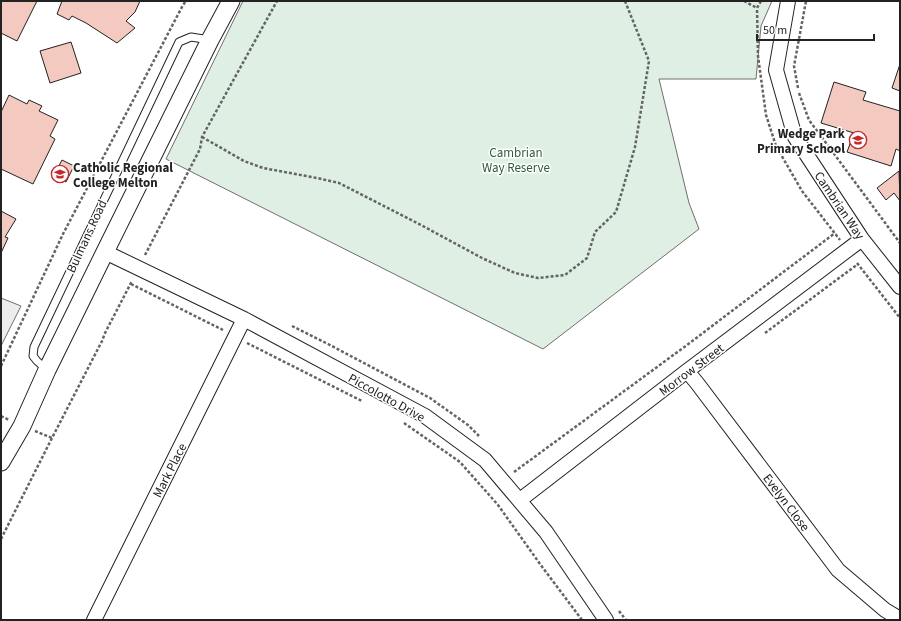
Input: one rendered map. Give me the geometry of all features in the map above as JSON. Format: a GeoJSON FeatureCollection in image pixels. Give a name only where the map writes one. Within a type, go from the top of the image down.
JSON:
{"type":"FeatureCollection","features":[{"type":"Feature","properties":{"kind":"street","name":"Bulmans Road"},"geometry":{"type":"LineString","coordinates":[[1,462],[22,426],[47,370],[105,252],[210,40],[231,1]]}},
{"type":"Feature","properties":{"kind":"street","name":"Cambrian Way"},"geometry":{"type":"LineString","coordinates":[[788,1],[776,70],[795,137],[862,239],[900,287]]}},
{"type":"Feature","properties":{"kind":"street","name":"Morrow Street"},"geometry":{"type":"LineString","coordinates":[[520,500],[862,239]]}},
{"type":"Feature","properties":{"kind":"street","name":"Piccolotto Drive"},"geometry":{"type":"LineString","coordinates":[[105,252],[244,319],[425,416],[485,460],[546,532],[606,620]]}},
{"type":"Feature","properties":{"kind":"street","name":"Mark Place"},"geometry":{"type":"LineString","coordinates":[[94,620],[244,319]]}},
{"type":"Feature","properties":{"kind":"street","name":"Evelyn Close"},"geometry":{"type":"LineString","coordinates":[[686,372],[697,382],[838,570],[886,610],[900,619]]}},
{"type":"Feature","properties":{"kind":"lane","name":"Bulmans Road"},"geometry":{"type":"LineString","coordinates":[[47,370],[37,362],[33,356],[34,347],[179,42],[190,37],[210,40]]}},
{"type":"Feature","properties":{"kind":"path"},"geometry":{"type":"LineString","coordinates":[[1,366],[63,234],[186,1]]}},
{"type":"Feature","properties":{"kind":"path"},"geometry":{"type":"LineString","coordinates":[[1,539],[200,148],[202,137],[277,1]]}},
{"type":"Feature","properties":{"kind":"path"},"geometry":{"type":"LineString","coordinates":[[202,137],[244,161],[263,168],[339,183],[482,258],[515,273],[538,278],[565,275],[586,258],[595,232],[616,212],[635,147],[649,61],[625,1]]}},
{"type":"Feature","properties":{"kind":"path"},"geometry":{"type":"LineString","coordinates":[[744,1],[757,8]]}},
{"type":"Feature","properties":{"kind":"path"},"geometry":{"type":"LineString","coordinates":[[806,1],[794,66],[799,91],[809,120],[900,243]]}},
{"type":"Feature","properties":{"kind":"path"},"geometry":{"type":"LineString","coordinates":[[514,472],[687,346],[835,233]]}},
{"type":"Feature","properties":{"kind":"path"},"geometry":{"type":"LineString","coordinates":[[130,284],[363,401]]}},
{"type":"Feature","properties":{"kind":"path"},"geometry":{"type":"LineString","coordinates":[[398,419],[460,462],[498,505],[582,620]]}},
{"type":"Feature","properties":{"kind":"green space","name":"Cambrian Way Reserve"},"geometry":{"type":"Polygon","coordinates":[[[243,1],[772,1],[761,26],[756,79],[659,79],[689,203],[699,229],[543,349],[166,159],[243,1]]]}},
{"type":"Feature","properties":{"kind":"shaded area"},"geometry":{"type":"Polygon","coordinates":[[[1,298],[21,306],[1,346],[1,298]]]}},
{"type":"Feature","properties":{"kind":"building"},"geometry":{"type":"Polygon","coordinates":[[[1,1],[37,1],[17,41],[1,33],[1,1]]]}},
{"type":"Feature","properties":{"kind":"building"},"geometry":{"type":"Polygon","coordinates":[[[62,1],[140,1],[135,12],[126,21],[135,28],[117,43],[86,23],[72,16],[69,20],[57,14],[62,1]]]}},
{"type":"Feature","properties":{"kind":"building"},"geometry":{"type":"Polygon","coordinates":[[[71,42],[81,73],[50,83],[40,51],[71,42]]]}},
{"type":"Feature","properties":{"kind":"building"},"geometry":{"type":"Polygon","coordinates":[[[900,64],[900,91],[892,88],[900,64]]]}},
{"type":"Feature","properties":{"kind":"building"},"geometry":{"type":"Polygon","coordinates":[[[834,82],[866,92],[863,100],[900,111],[900,151],[896,149],[891,166],[847,152],[854,133],[821,123],[834,82]]]}},
{"type":"Feature","properties":{"kind":"building"},"geometry":{"type":"Polygon","coordinates":[[[9,95],[27,104],[29,100],[42,106],[39,111],[58,120],[50,136],[55,139],[33,184],[1,169],[1,112],[9,95]]]}},
{"type":"Feature","properties":{"kind":"building"},"geometry":{"type":"Polygon","coordinates":[[[62,160],[74,166],[66,182],[54,175],[62,160]]]}},
{"type":"Feature","properties":{"kind":"building"},"geometry":{"type":"Polygon","coordinates":[[[899,171],[900,201],[894,193],[886,200],[877,188],[899,171]]]}},
{"type":"Feature","properties":{"kind":"building"},"geometry":{"type":"Polygon","coordinates":[[[1,211],[16,219],[5,237],[8,238],[1,253],[1,211]]]}},
{"type":"Feature","properties":{"kind":"place","name":"Wedge Park Primary School"},"geometry":{"type":"Point","coordinates":[858,140]}},
{"type":"Feature","properties":{"kind":"place","name":"Catholic Regional College Melton"},"geometry":{"type":"Point","coordinates":[60,174]}}]}
